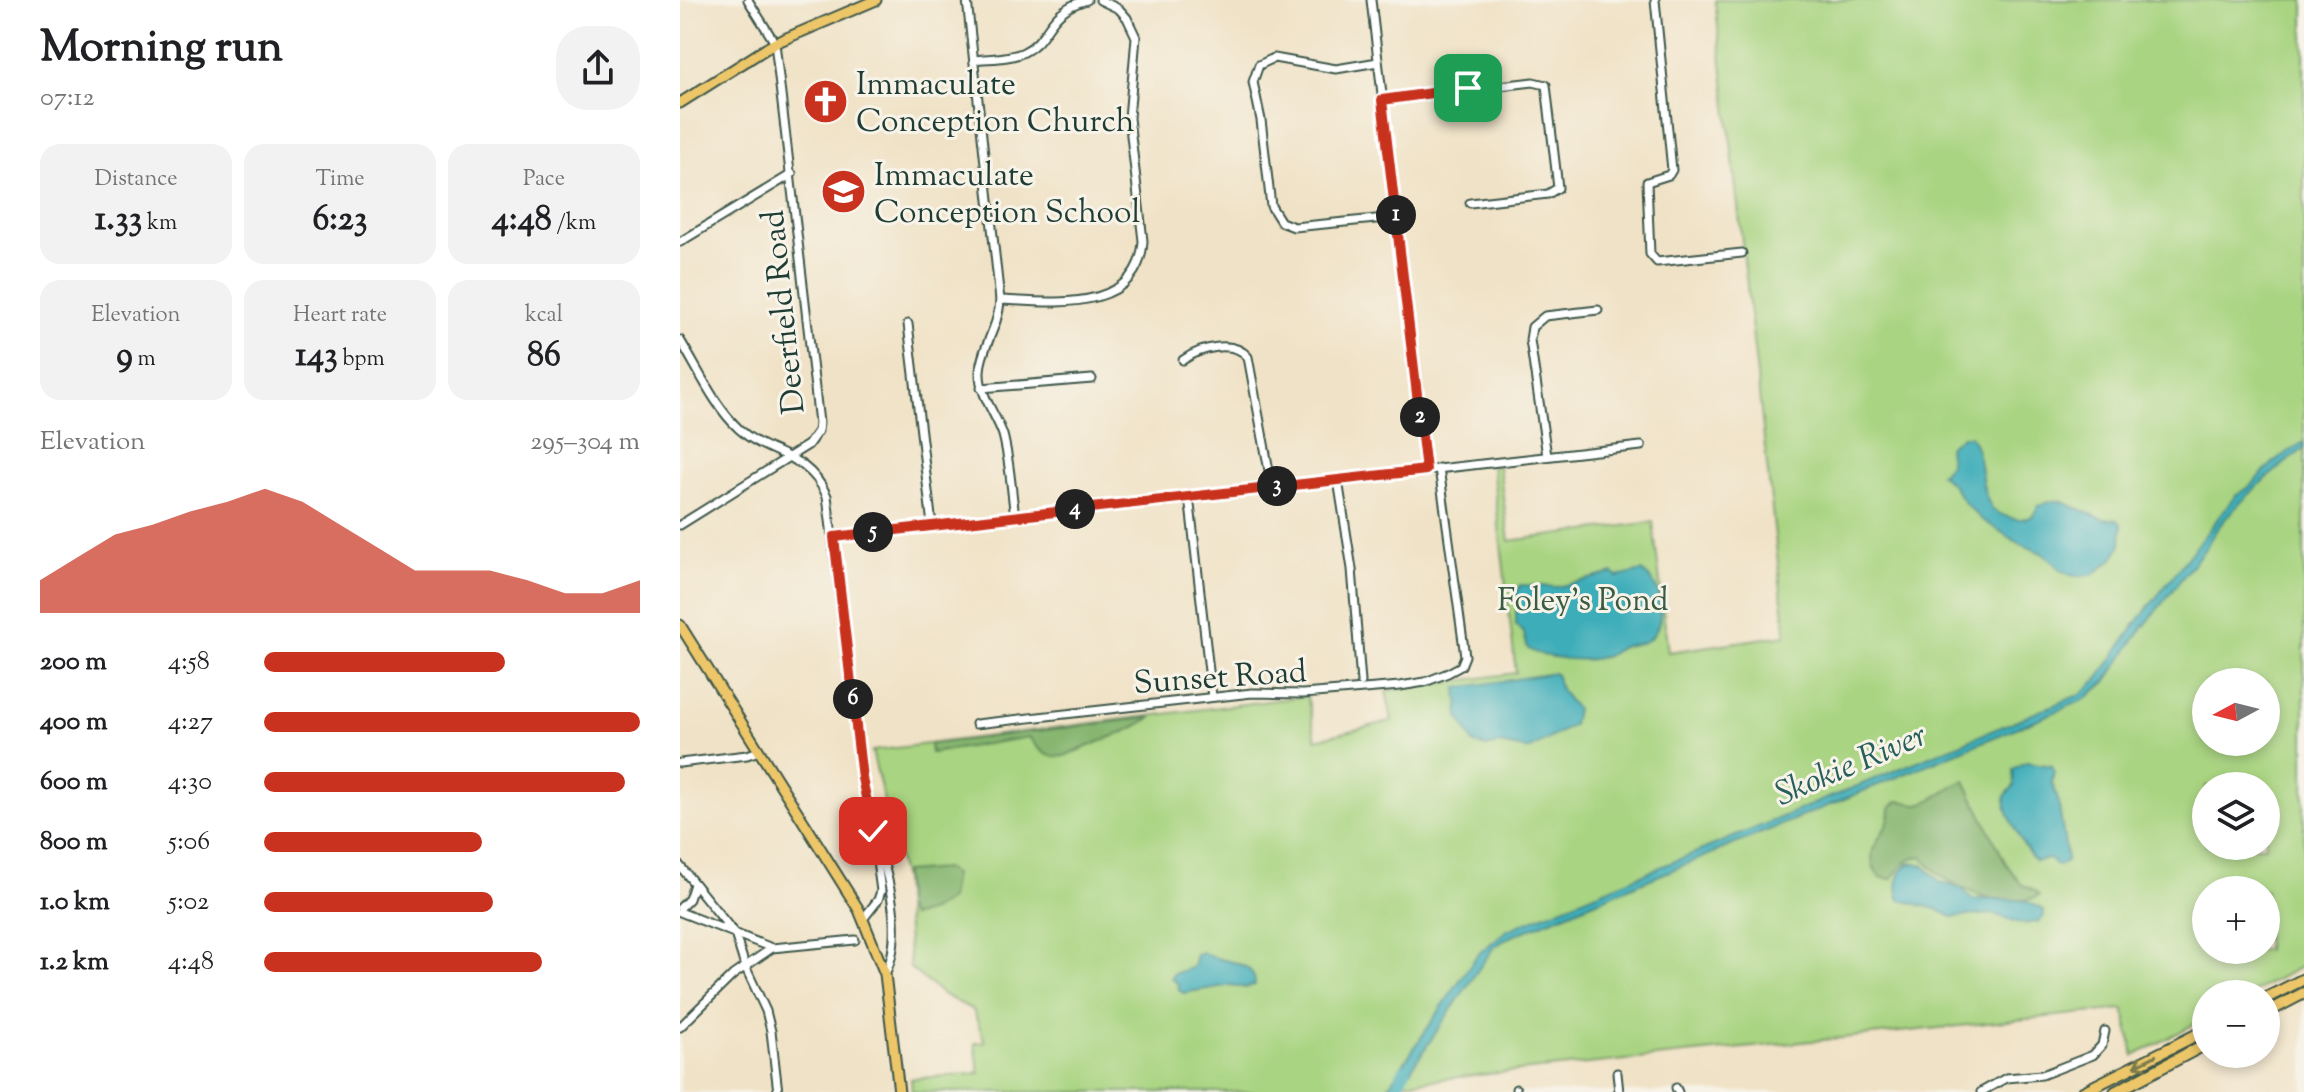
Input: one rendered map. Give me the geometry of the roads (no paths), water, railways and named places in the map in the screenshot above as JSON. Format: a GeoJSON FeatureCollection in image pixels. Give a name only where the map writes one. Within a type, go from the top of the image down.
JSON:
{"type":"FeatureCollection","features":[{"type":"Feature","properties":{"kind":"highway"},"geometry":{"type":"LineString","coordinates":[[2280,991],[2304,979]]}},
{"type":"Feature","properties":{"kind":"highway"},"geometry":{"type":"LineString","coordinates":[[2280,1006],[2304,993]]}},
{"type":"Feature","properties":{"kind":"highway"},"geometry":{"type":"LineString","coordinates":[[2083,1092],[2192,1037]]}},
{"type":"Feature","properties":{"kind":"highway"},"geometry":{"type":"LineString","coordinates":[[2115,1092],[2192,1051]]}},
{"type":"Feature","properties":{"kind":"main road"},"geometry":{"type":"LineString","coordinates":[[680,103],[775,43],[876,0]]}},
{"type":"Feature","properties":{"kind":"main road"},"geometry":{"type":"LineString","coordinates":[[680,625],[844,883],[863,919],[885,974],[899,1092]]}},
{"type":"Feature","properties":{"kind":"street"},"geometry":{"type":"LineString","coordinates":[[748,0],[775,43]]}},
{"type":"Feature","properties":{"kind":"street"},"geometry":{"type":"LineString","coordinates":[[967,0],[1000,300],[997,324],[982,358],[981,388],[1002,434],[1015,516]]}},
{"type":"Feature","properties":{"kind":"street"},"geometry":{"type":"LineString","coordinates":[[974,60],[1022,53],[1034,45],[1059,12],[1087,0]]}},
{"type":"Feature","properties":{"kind":"street"},"geometry":{"type":"LineString","coordinates":[[1000,300],[1063,300],[1102,296],[1128,282],[1142,256],[1129,118],[1136,37],[1119,9],[1100,0]]}},
{"type":"Feature","properties":{"kind":"street"},"geometry":{"type":"LineString","coordinates":[[1371,0],[1426,470]]}},
{"type":"Feature","properties":{"kind":"street"},"geometry":{"type":"LineString","coordinates":[[1655,0],[1672,170],[1669,175],[1647,182],[1651,258],[1663,262],[1742,253]]}},
{"type":"Feature","properties":{"kind":"street","name":"Deerfield Road"},"geometry":{"type":"LineString","coordinates":[[775,43],[819,423],[813,440],[789,455],[808,467],[822,485],[831,511],[862,778],[881,891],[863,919]]}},
{"type":"Feature","properties":{"kind":"street"},"geometry":{"type":"LineString","coordinates":[[1378,62],[1336,69],[1274,58],[1259,65],[1253,82],[1261,120],[1271,206],[1281,222],[1294,227],[1396,217]]}},
{"type":"Feature","properties":{"kind":"street"},"geometry":{"type":"LineString","coordinates":[[1382,100],[1533,82],[1546,85],[1558,188],[1548,194],[1470,203]]}},
{"type":"Feature","properties":{"kind":"street"},"geometry":{"type":"LineString","coordinates":[[680,242],[792,174]]}},
{"type":"Feature","properties":{"kind":"street"},"geometry":{"type":"LineString","coordinates":[[1547,456],[1530,340],[1532,327],[1545,316],[1598,310]]}},
{"type":"Feature","properties":{"kind":"street"},"geometry":{"type":"LineString","coordinates":[[908,324],[932,525]]}},
{"type":"Feature","properties":{"kind":"street"},"geometry":{"type":"LineString","coordinates":[[680,340],[731,421],[747,435],[789,455]]}},
{"type":"Feature","properties":{"kind":"street"},"geometry":{"type":"LineString","coordinates":[[1183,360],[1196,352],[1217,348],[1231,347],[1246,353],[1272,487]]}},
{"type":"Feature","properties":{"kind":"street"},"geometry":{"type":"LineString","coordinates":[[981,388],[1092,379]]}},
{"type":"Feature","properties":{"kind":"street"},"geometry":{"type":"LineString","coordinates":[[834,537],[1641,446]]}},
{"type":"Feature","properties":{"kind":"street"},"geometry":{"type":"LineString","coordinates":[[680,525],[789,455]]}},
{"type":"Feature","properties":{"kind":"street","name":"Sunset Road"},"geometry":{"type":"LineString","coordinates":[[976,724],[1252,693],[1303,694],[1400,686],[1436,678],[1463,664],[1465,656],[1439,468]]}},
{"type":"Feature","properties":{"kind":"street"},"geometry":{"type":"LineString","coordinates":[[1338,480],[1352,569],[1361,682]]}},
{"type":"Feature","properties":{"kind":"street"},"geometry":{"type":"LineString","coordinates":[[1189,496],[1212,697]]}},
{"type":"Feature","properties":{"kind":"street"},"geometry":{"type":"LineString","coordinates":[[680,763],[759,751]]}},
{"type":"Feature","properties":{"kind":"street","name":"Deerfield Road"},"geometry":{"type":"LineString","coordinates":[[873,831],[884,864],[893,919],[892,960],[885,974]]}},
{"type":"Feature","properties":{"kind":"street"},"geometry":{"type":"LineString","coordinates":[[680,866],[735,934],[745,966],[766,1011],[778,1092]]}},
{"type":"Feature","properties":{"kind":"street"},"geometry":{"type":"LineString","coordinates":[[694,884],[689,899],[680,910],[772,948]]}},
{"type":"Feature","properties":{"kind":"street"},"geometry":{"type":"LineString","coordinates":[[680,1027],[745,966],[772,948],[855,940]]}},
{"type":"Feature","properties":{"kind":"street"},"geometry":{"type":"LineString","coordinates":[[1981,1092],[2006,1078],[2042,1075],[2093,1055],[2102,1045],[2105,1031]]}},
{"type":"Feature","properties":{"kind":"street"},"geometry":{"type":"LineString","coordinates":[[1617,1073],[1619,1092]]}},
{"type":"Feature","properties":{"kind":"water"},"geometry":{"type":"Polygon","coordinates":[[[1962,436],[1970,436],[1975,444],[1985,492],[1993,510],[2007,517],[2023,519],[2033,516],[2038,506],[2060,501],[2103,519],[2118,520],[2122,526],[2121,545],[2112,560],[2092,575],[2073,576],[2062,571],[2044,554],[2017,542],[1981,519],[1940,474],[1950,464],[1948,447],[1962,436]]]}},
{"type":"Feature","properties":{"kind":"water"},"geometry":{"type":"Polygon","coordinates":[[[2304,442],[2304,449],[2265,480],[2224,521],[2136,637],[2106,682],[2084,700],[1510,937],[1494,947],[1402,1083],[1389,1085],[1477,955],[1507,930],[2081,694],[2099,678],[2134,626],[2236,495],[2248,488],[2277,459],[2304,442]]]}},
{"type":"Feature","properties":{"kind":"water","name":"Foley’s Pond"},"geometry":{"type":"Polygon","coordinates":[[[1642,571],[1655,586],[1660,603],[1657,629],[1646,641],[1622,647],[1606,656],[1588,659],[1555,657],[1528,649],[1524,634],[1516,625],[1516,594],[1520,585],[1557,587],[1613,573],[1618,577],[1642,571]]]}},
{"type":"Feature","properties":{"kind":"water"},"geometry":{"type":"Polygon","coordinates":[[[1554,673],[1560,689],[1576,709],[1573,725],[1529,750],[1499,744],[1486,747],[1474,744],[1459,717],[1457,688],[1554,673]]]}},
{"type":"Feature","properties":{"kind":"water"},"geometry":{"type":"Polygon","coordinates":[[[2026,762],[2052,766],[2054,771],[2052,783],[2058,800],[2067,860],[2063,864],[2056,866],[2049,859],[2035,861],[2011,821],[2005,796],[2014,786],[2013,769],[2026,762]]]}},
{"type":"Feature","properties":{"kind":"water"},"geometry":{"type":"Polygon","coordinates":[[[1908,864],[1923,865],[1940,882],[1961,888],[1972,899],[2028,902],[2044,911],[2044,916],[2040,921],[2023,924],[1993,914],[1952,917],[1936,909],[1900,900],[1897,890],[1899,876],[1908,864]]]}},
{"type":"Feature","properties":{"kind":"water"},"geometry":{"type":"Polygon","coordinates":[[[1202,952],[1243,965],[1253,976],[1255,985],[1245,988],[1232,985],[1183,993],[1171,978],[1173,974],[1193,967],[1196,954],[1202,952]]]}},
{"type":"Feature","properties":{"kind":"waterway","name":"Skokie River"},"geometry":{"type":"LineString","coordinates":[[1394,1092],[1405,1070]]}},
{"type":"Feature","properties":{"kind":"place","name":"Immaculate Conception Church"},"geometry":{"type":"Point","coordinates":[825,101]}},
{"type":"Feature","properties":{"kind":"place","name":"Immaculate Conception School"},"geometry":{"type":"Point","coordinates":[843,192]}}]}
